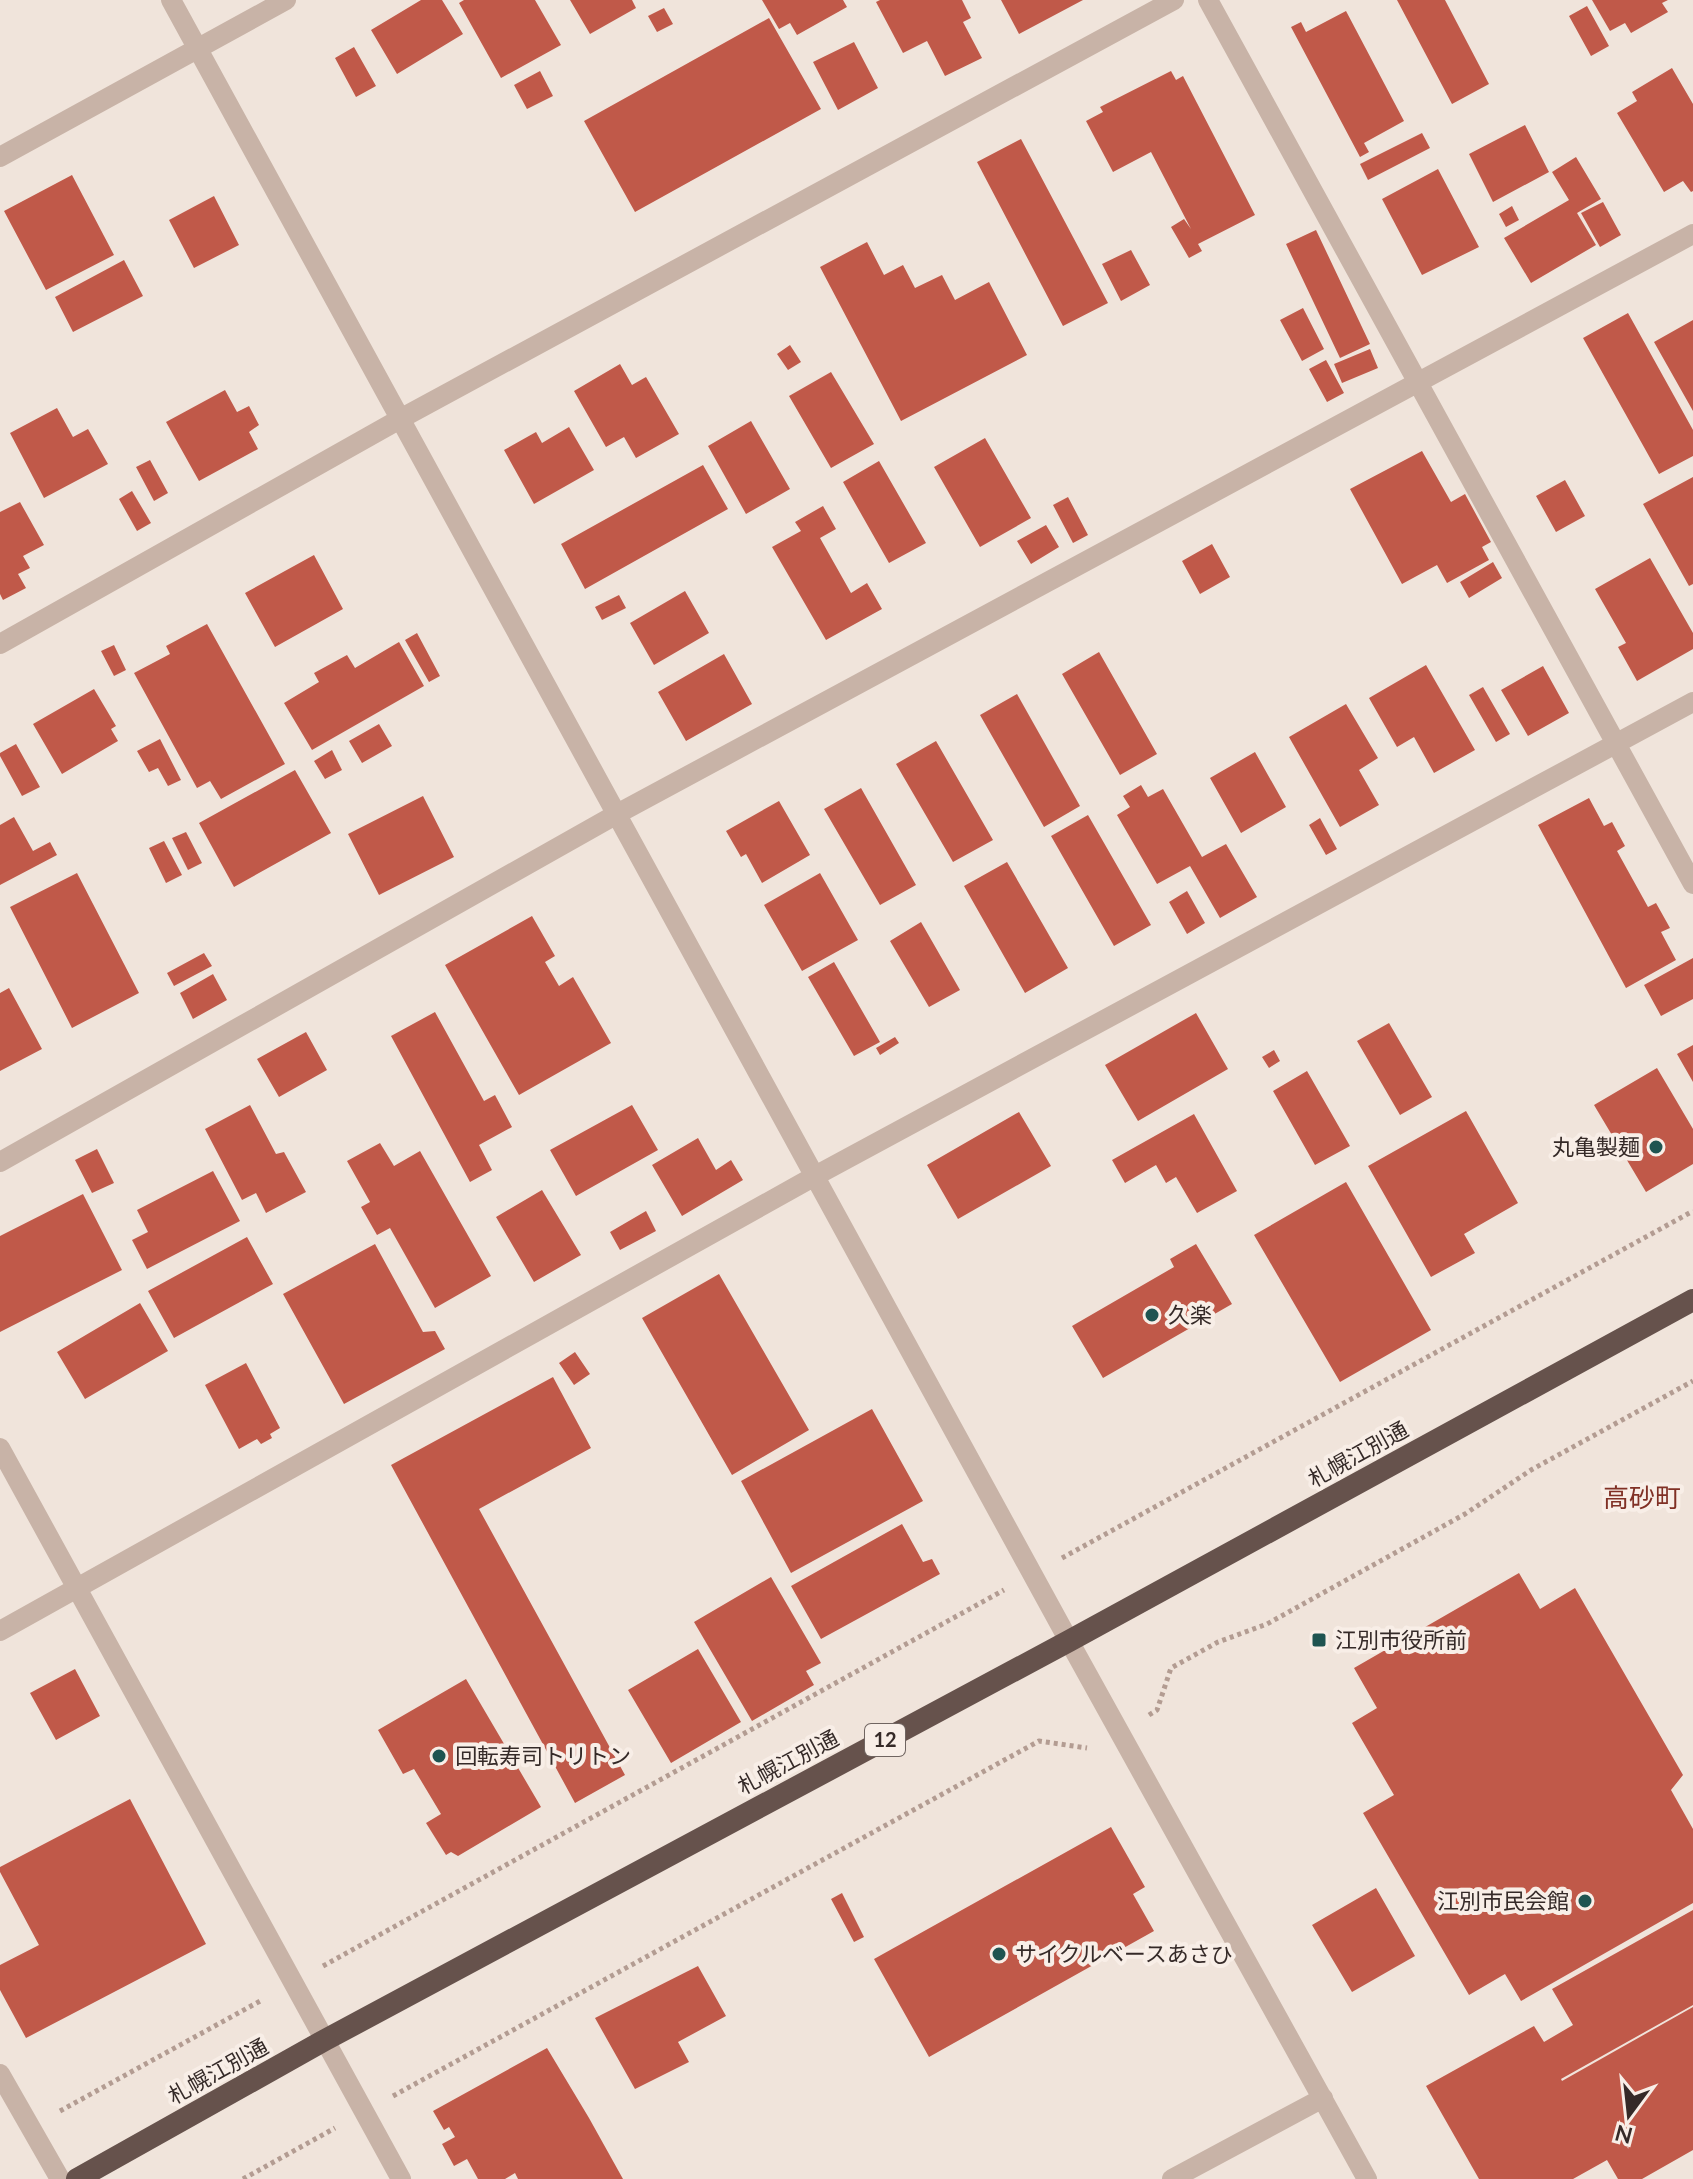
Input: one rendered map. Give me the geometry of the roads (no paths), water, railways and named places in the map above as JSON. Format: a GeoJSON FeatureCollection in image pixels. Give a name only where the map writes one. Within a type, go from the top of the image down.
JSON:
{"type":"FeatureCollection","features":[{"type":"Feature","properties":{"kind":"highway","name":"札幌江別通"},"geometry":{"type":"LineString","coordinates":[[77,2179],[325,2040],[1069,1641],[1693,1300]]}},
{"type":"Feature","properties":{"kind":"street"},"geometry":{"type":"LineString","coordinates":[[171,0],[1367,2179]]}},
{"type":"Feature","properties":{"kind":"street"},"geometry":{"type":"LineString","coordinates":[[0,157],[286,0]]}},
{"type":"Feature","properties":{"kind":"street"},"geometry":{"type":"LineString","coordinates":[[0,644],[400,419],[1174,0]]}},
{"type":"Feature","properties":{"kind":"street"},"geometry":{"type":"LineString","coordinates":[[1208,0],[1693,884]]}},
{"type":"Feature","properties":{"kind":"street"},"geometry":{"type":"LineString","coordinates":[[0,1162],[617,814],[1693,234]]}},
{"type":"Feature","properties":{"kind":"street"},"geometry":{"type":"LineString","coordinates":[[0,1631],[815,1176],[1693,702]]}},
{"type":"Feature","properties":{"kind":"street"},"geometry":{"type":"LineString","coordinates":[[0,1448],[401,2179]]}},
{"type":"Feature","properties":{"kind":"street"},"geometry":{"type":"LineString","coordinates":[[0,2074],[60,2179]]}},
{"type":"Feature","properties":{"kind":"street"},"geometry":{"type":"LineString","coordinates":[[1172,2179],[1323,2098]]}},
{"type":"Feature","properties":{"kind":"place","name":"丸亀製麺"},"geometry":{"type":"Point","coordinates":[1656,1147]}},
{"type":"Feature","properties":{"kind":"place","name":"久楽"},"geometry":{"type":"Point","coordinates":[1152,1315]}},
{"type":"Feature","properties":{"kind":"place","name":"江別市役所前"},"geometry":{"type":"Point","coordinates":[1319,1640]}},
{"type":"Feature","properties":{"kind":"place","name":"回転寿司トリトン"},"geometry":{"type":"Point","coordinates":[439,1756]}},
{"type":"Feature","properties":{"kind":"place","name":"江別市民会館"},"geometry":{"type":"Point","coordinates":[1585,1901]}},
{"type":"Feature","properties":{"kind":"place","name":"サイクルベースあさひ"},"geometry":{"type":"Point","coordinates":[999,1954]}},
{"type":"Feature","properties":{"kind":"district","name":"高砂町"},"geometry":{"type":"Point","coordinates":[1642,1498]}}]}
